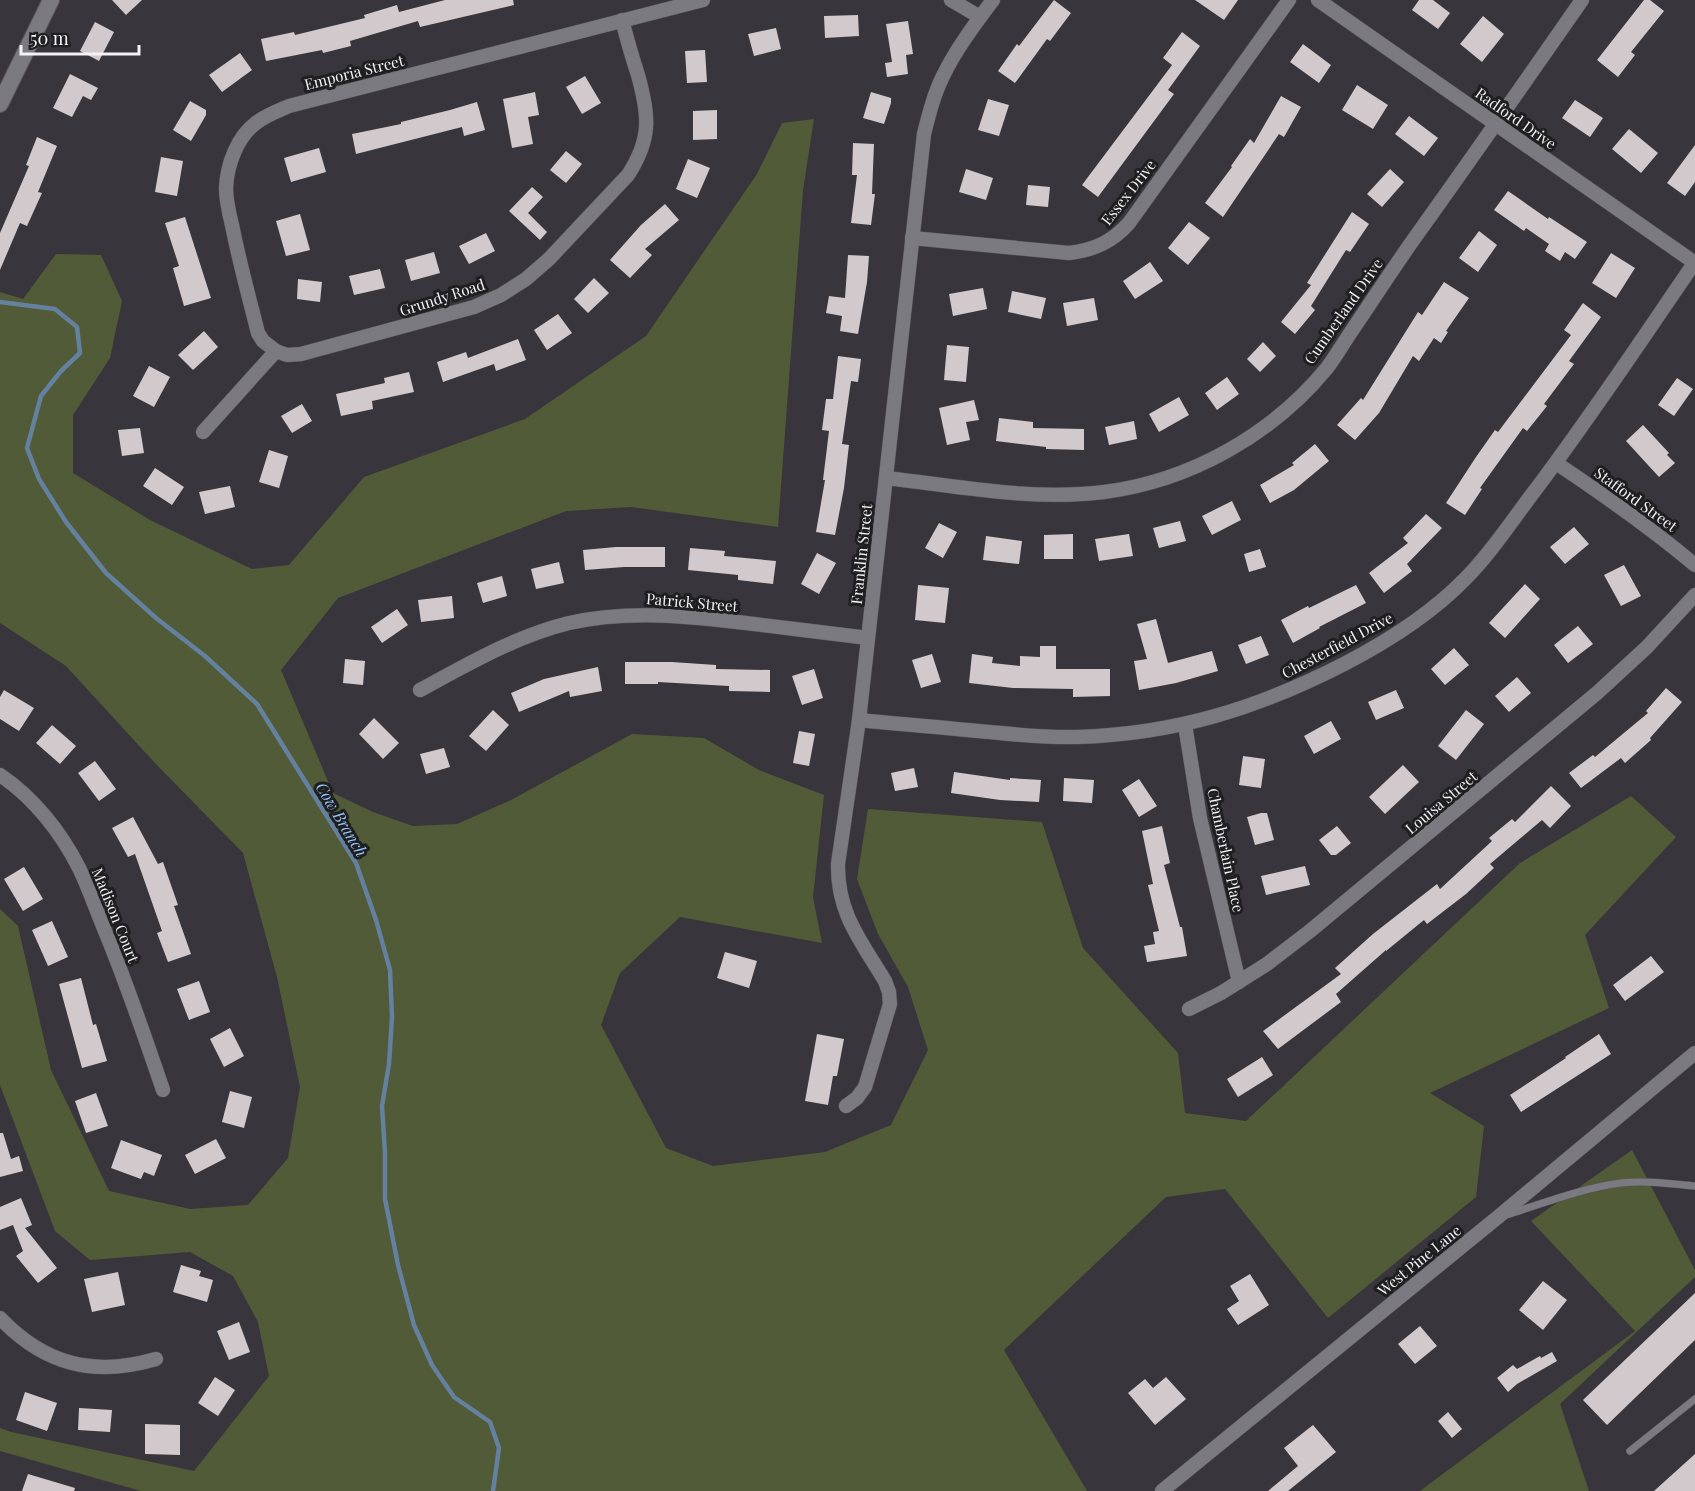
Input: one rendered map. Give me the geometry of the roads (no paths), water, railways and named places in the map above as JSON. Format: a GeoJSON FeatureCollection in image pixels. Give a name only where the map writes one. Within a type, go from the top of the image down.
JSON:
{"type":"FeatureCollection","features":[{"type":"Feature","properties":{"kind":"street"},"geometry":{"type":"LineString","coordinates":[[0,104],[51,0]]}},
{"type":"Feature","properties":{"kind":"street","name":"Emporia Street"},"geometry":{"type":"LineString","coordinates":[[276,351],[263,341],[258,333],[227,203],[228,170],[234,153],[243,137],[255,124],[269,114],[289,106],[703,0]]}},
{"type":"Feature","properties":{"kind":"street"},"geometry":{"type":"LineString","coordinates":[[951,0],[980,17]]}},
{"type":"Feature","properties":{"kind":"street","name":"Franklin Street"},"geometry":{"type":"LineString","coordinates":[[846,1106],[857,1098],[865,1087],[890,1004],[885,981],[848,918],[841,899],[838,864],[859,720],[924,134],[943,76],[993,0]]}},
{"type":"Feature","properties":{"kind":"street","name":"Essex Drive"},"geometry":{"type":"LineString","coordinates":[[912,238],[1069,253],[1090,249],[1109,241],[1129,223],[1289,0]]}},
{"type":"Feature","properties":{"kind":"street","name":"Radford Drive"},"geometry":{"type":"LineString","coordinates":[[1318,0],[1695,263]]}},
{"type":"Feature","properties":{"kind":"street","name":"Cumberland Drive"},"geometry":{"type":"LineString","coordinates":[[886,478],[1031,494],[1068,495],[1105,492],[1177,474],[1211,460],[1266,426],[1293,404],[1327,367],[1404,253],[1582,0]]}},
{"type":"Feature","properties":{"kind":"street","name":"Grundy Road"},"geometry":{"type":"LineString","coordinates":[[276,351],[287,355],[301,354],[474,307],[501,295],[526,279],[549,260],[628,175],[643,146],[646,127],[645,101],[622,20]]}},
{"type":"Feature","properties":{"kind":"street","name":"Chesterfield Drive"},"geometry":{"type":"LineString","coordinates":[[859,720],[1028,736],[1076,737],[1124,734],[1185,725],[1268,699],[1316,678],[1370,650],[1404,630],[1436,606],[1465,579],[1486,555],[1556,463],[1695,263]]}},
{"type":"Feature","properties":{"kind":"street"},"geometry":{"type":"LineString","coordinates":[[203,432],[276,351]]}},
{"type":"Feature","properties":{"kind":"street","name":"Stafford Street"},"geometry":{"type":"LineString","coordinates":[[1556,463],[1659,534],[1695,565]]}},
{"type":"Feature","properties":{"kind":"street","name":"Louisa Street"},"geometry":{"type":"LineString","coordinates":[[1189,1009],[1267,964],[1310,931],[1598,693],[1647,647],[1695,595]]}},
{"type":"Feature","properties":{"kind":"street","name":"Patrick Street"},"geometry":{"type":"LineString","coordinates":[[420,690],[534,634],[596,618],[667,615],[868,638]]}},
{"type":"Feature","properties":{"kind":"street","name":"Chamberlain Place"},"geometry":{"type":"LineString","coordinates":[[1185,725],[1200,818],[1239,982]]}},
{"type":"Feature","properties":{"kind":"street","name":"Madison Court"},"geometry":{"type":"LineString","coordinates":[[0,775],[29,799],[50,822],[79,868],[134,1004],[163,1090]]}},
{"type":"Feature","properties":{"kind":"street","name":"West Pine Lane"},"geometry":{"type":"LineString","coordinates":[[1162,1491],[1498,1218],[1695,1053]]}},
{"type":"Feature","properties":{"kind":"street"},"geometry":{"type":"LineString","coordinates":[[0,1318],[31,1346],[52,1357],[74,1364],[115,1367],[156,1359]]}},
{"type":"Feature","properties":{"kind":"lane"},"geometry":{"type":"LineString","coordinates":[[1498,1218],[1593,1188],[1622,1183],[1651,1182],[1695,1186]]}},
{"type":"Feature","properties":{"kind":"lane"},"geometry":{"type":"LineString","coordinates":[[1630,1451],[1695,1399]]}},
{"type":"Feature","properties":{"kind":"waterway","name":"Cow Branch"},"geometry":{"type":"LineString","coordinates":[[0,302],[55,309],[77,327],[80,353],[61,371],[41,396],[27,448],[39,479],[66,522],[106,573],[156,618],[205,656],[257,704],[356,863],[390,970],[392,1017],[389,1064],[382,1106],[385,1199],[398,1265],[414,1325],[432,1365],[454,1397],[490,1422],[499,1448],[493,1491]]}}]}
